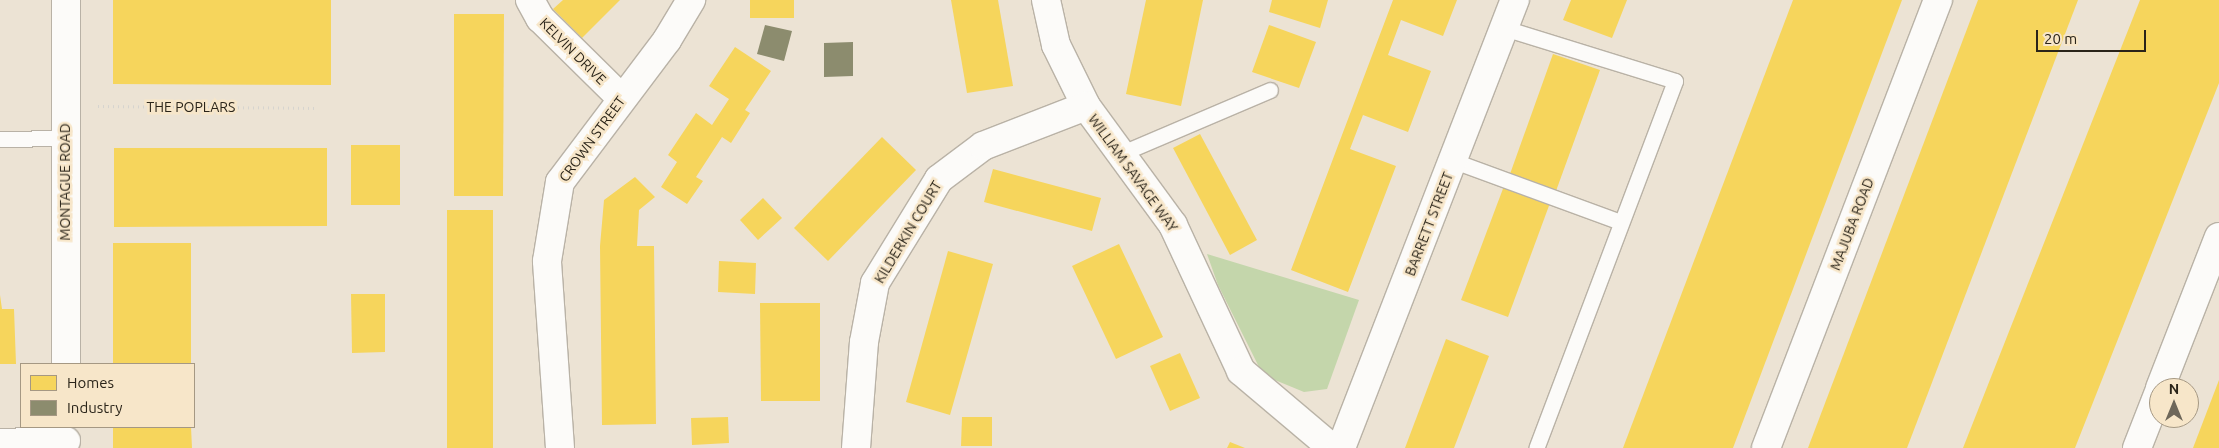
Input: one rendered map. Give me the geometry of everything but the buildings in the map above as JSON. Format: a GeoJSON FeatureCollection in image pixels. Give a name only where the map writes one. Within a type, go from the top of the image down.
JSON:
{"type":"FeatureCollection","features":[{"type":"Feature","properties":{"kind":"street","name":"MONTAGUE ROAD"},"geometry":{"type":"LineString","coordinates":[[66,0],[66,363]]}},
{"type":"Feature","properties":{"kind":"street","name":"KELVIN DRIVE"},"geometry":{"type":"LineString","coordinates":[[530,0],[540,18],[621,98]]}},
{"type":"Feature","properties":{"kind":"street","name":"CROWN STREET"},"geometry":{"type":"LineString","coordinates":[[560,448],[547,261],[551,221],[560,182],[621,98],[667,40],[691,0]]}},
{"type":"Feature","properties":{"kind":"street","name":"WILLIAM SAVAGE WAY"},"geometry":{"type":"LineString","coordinates":[[1046,0],[1056,45],[1086,106],[1173,225],[1240,371],[1332,448]]}},
{"type":"Feature","properties":{"kind":"street","name":"BARRETT STREET"},"geometry":{"type":"LineString","coordinates":[[1341,448],[1515,0]]}},
{"type":"Feature","properties":{"kind":"street","name":"MAJUBA ROAD"},"geometry":{"type":"LineString","coordinates":[[1766,448],[1938,0]]}},
{"type":"Feature","properties":{"kind":"street","name":"KILDERKIN COURT"},"geometry":{"type":"LineString","coordinates":[[856,448],[864,342],[875,283],[940,179],[983,146],[1086,106]]}},
{"type":"Feature","properties":{"kind":"street"},"geometry":{"type":"LineString","coordinates":[[2164,378],[2219,237]]}},
{"type":"Feature","properties":{"kind":"street"},"geometry":{"type":"LineString","coordinates":[[2137,448],[2149,417]]}},
{"type":"Feature","properties":{"kind":"street"},"geometry":{"type":"LineString","coordinates":[[0,443],[66,439]]}},
{"type":"Feature","properties":{"kind":"lane"},"geometry":{"type":"LineString","coordinates":[[1504,28],[1675,81],[1536,448]]}},
{"type":"Feature","properties":{"kind":"lane"},"geometry":{"type":"LineString","coordinates":[[1120,154],[1270,90]]}},
{"type":"Feature","properties":{"kind":"lane"},"geometry":{"type":"LineString","coordinates":[[0,139],[65,138]]}},
{"type":"Feature","properties":{"kind":"lane"},"geometry":{"type":"LineString","coordinates":[[1454,161],[1621,222]]}},
{"type":"Feature","properties":{"kind":"path","name":"THE POPLARS"},"geometry":{"type":"LineString","coordinates":[[65,106],[317,108]]}},
{"type":"Feature","properties":{"kind":"green space"},"geometry":{"type":"Polygon","coordinates":[[[1207,254],[1359,300],[1327,389],[1304,392],[1263,375],[1218,285],[1207,254]]]}}]}
